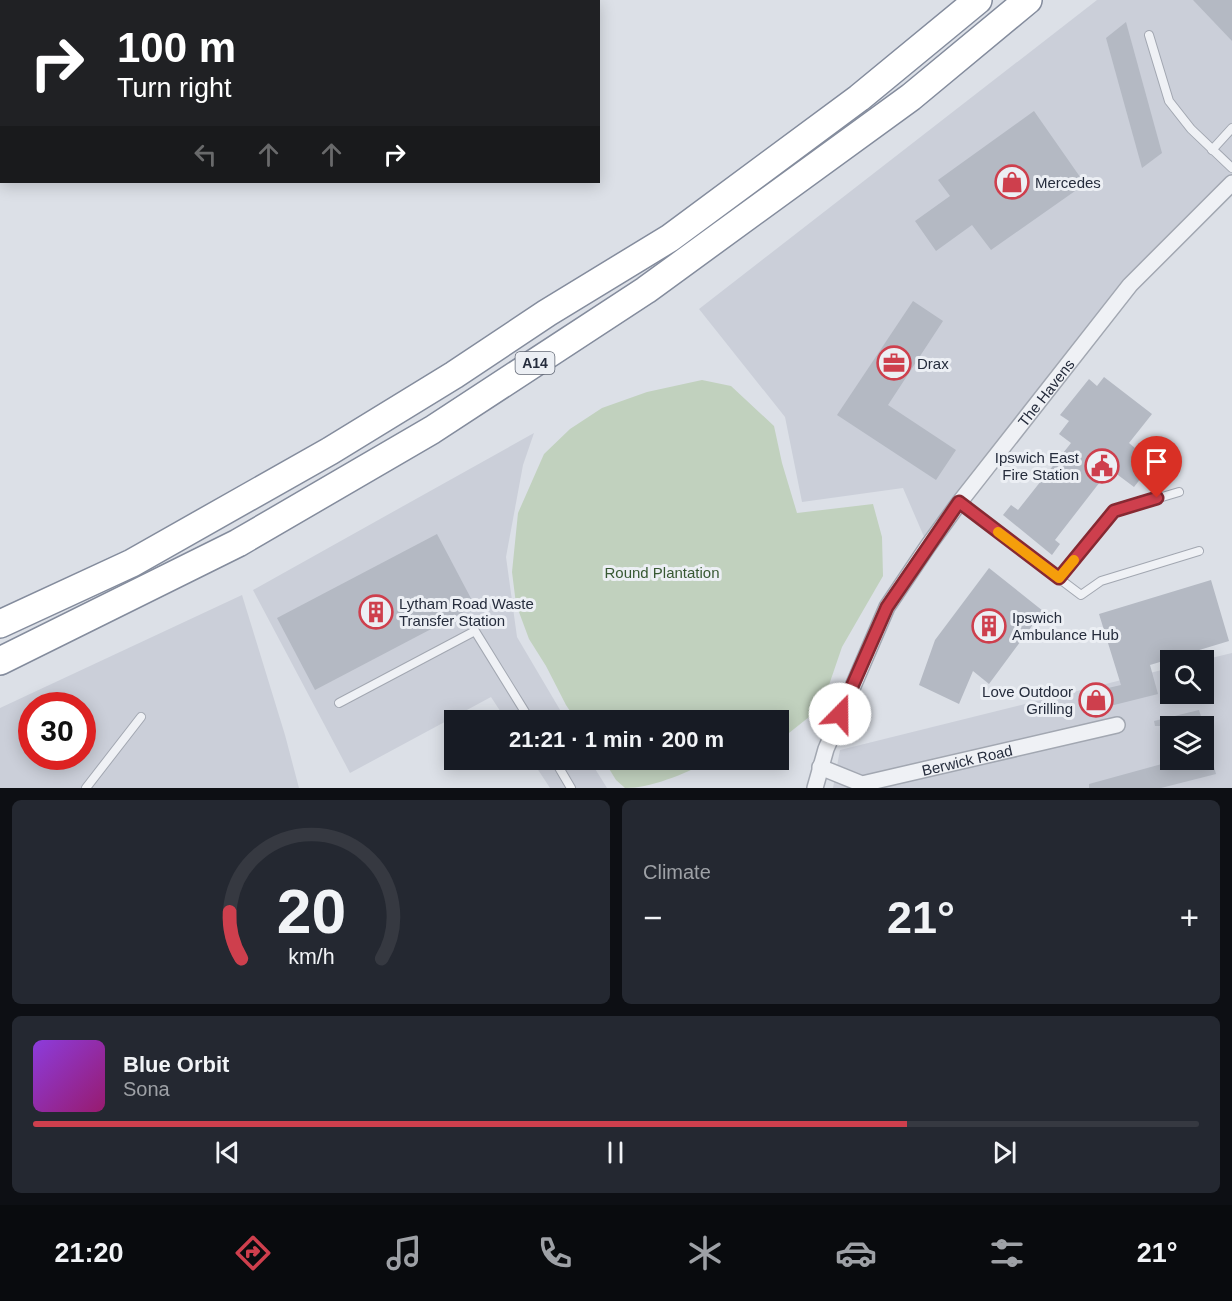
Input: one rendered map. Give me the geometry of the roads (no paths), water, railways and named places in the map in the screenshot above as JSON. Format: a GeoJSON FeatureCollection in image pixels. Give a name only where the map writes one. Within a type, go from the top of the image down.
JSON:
{"type":"FeatureCollection","features":[{"type":"Feature","properties":{"kind":"highway","name":"A14"},"geometry":{"type":"LineString","coordinates":[[0,624],[132,562],[330,451],[670,238],[859,98],[978,0]]}},
{"type":"Feature","properties":{"kind":"highway","name":"A14"},"geometry":{"type":"LineString","coordinates":[[0,661],[238,543],[432,430],[646,290],[911,97],[1029,0]]}},
{"type":"Feature","properties":{"kind":"street","name":"The Havens"},"geometry":{"type":"LineString","coordinates":[[815,788],[820,767],[854,679],[887,607],[959,502],[1130,285],[1232,183]]}},
{"type":"Feature","properties":{"kind":"street","name":"Berwick Road"},"geometry":{"type":"LineString","coordinates":[[820,767],[862,784],[1117,725]]}},
{"type":"Feature","properties":{"kind":"lane"},"geometry":{"type":"LineString","coordinates":[[1149,35],[1169,100],[1191,129],[1232,168]]}},
{"type":"Feature","properties":{"kind":"lane"},"geometry":{"type":"LineString","coordinates":[[1212,150],[1232,128]]}},
{"type":"Feature","properties":{"kind":"lane"},"geometry":{"type":"LineString","coordinates":[[1059,578],[1114,511],[1179,492]]}},
{"type":"Feature","properties":{"kind":"lane"},"geometry":{"type":"LineString","coordinates":[[959,502],[1081,595],[1101,581],[1199,551]]}},
{"type":"Feature","properties":{"kind":"lane"},"geometry":{"type":"LineString","coordinates":[[339,703],[475,631],[524,710]]}},
{"type":"Feature","properties":{"kind":"lane"},"geometry":{"type":"LineString","coordinates":[[86,788],[141,717]]}},
{"type":"Feature","properties":{"kind":"lane"},"geometry":{"type":"LineString","coordinates":[[560,770],[571,788]]}},
{"type":"Feature","properties":{"kind":"place","name":"Mercedes"},"geometry":{"type":"Point","coordinates":[1012,182]}},
{"type":"Feature","properties":{"kind":"place","name":"Drax"},"geometry":{"type":"Point","coordinates":[894,363]}},
{"type":"Feature","properties":{"kind":"place","name":"Ipswich East Fire Station"},"geometry":{"type":"Point","coordinates":[1102,466]}},
{"type":"Feature","properties":{"kind":"place","name":"Lytham Road Waste Transfer Station"},"geometry":{"type":"Point","coordinates":[376,612]}},
{"type":"Feature","properties":{"kind":"place","name":"Ipswich Ambulance Hub"},"geometry":{"type":"Point","coordinates":[989,626]}},
{"type":"Feature","properties":{"kind":"place","name":"Love Outdoor Grilling"},"geometry":{"type":"Point","coordinates":[1096,700]}},
{"type":"Feature","properties":{"kind":"park label","name":"Round Plantation"},"geometry":{"type":"Point","coordinates":[662,572]}}]}
